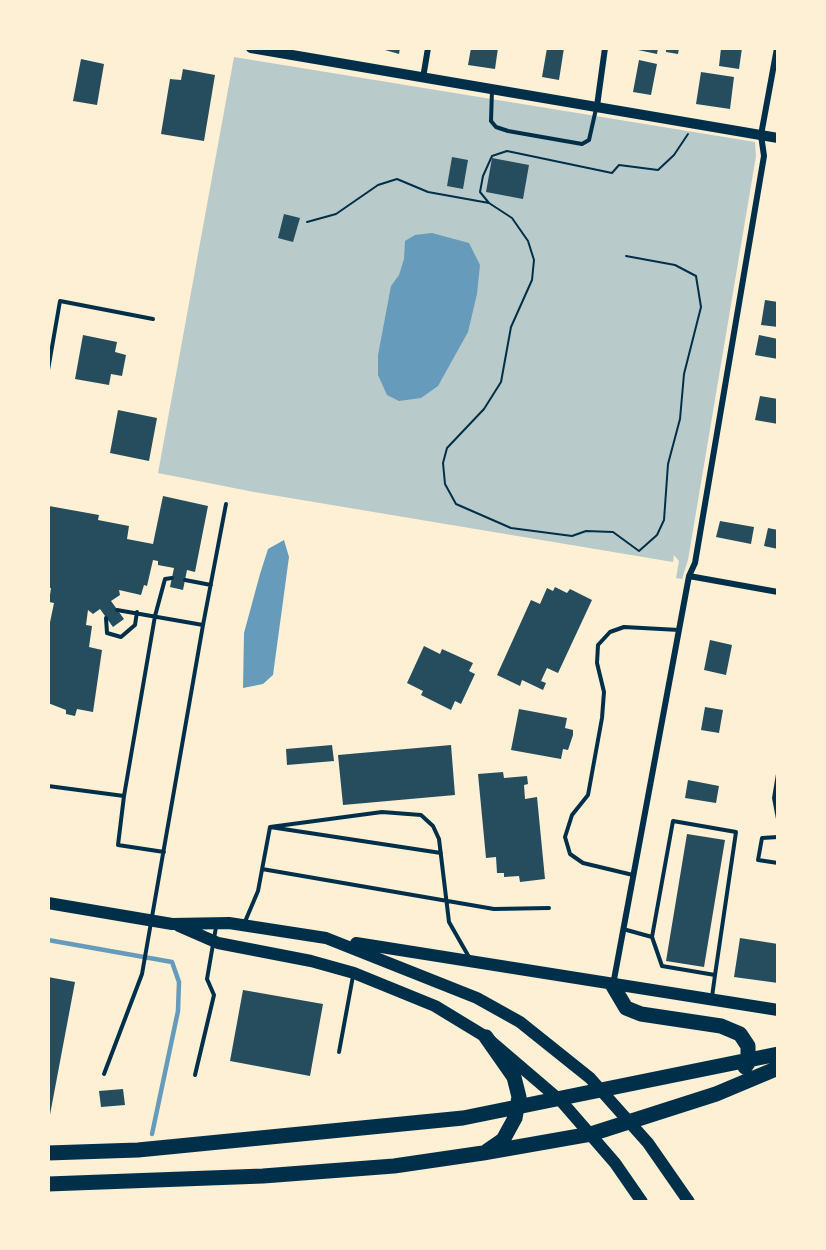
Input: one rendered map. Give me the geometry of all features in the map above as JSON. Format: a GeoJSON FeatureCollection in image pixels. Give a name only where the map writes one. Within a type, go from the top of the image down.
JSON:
{"type":"FeatureCollection","features":[{"type":"Feature","properties":{"kind":"highway"},"geometry":{"type":"LineString","coordinates":[[613,986],[626,1008],[640,1014],[722,1026],[740,1034],[748,1046],[748,1063],[736,1080],[716,1094]]}},
{"type":"Feature","properties":{"kind":"highway"},"geometry":{"type":"LineString","coordinates":[[483,1153],[503,1140],[514,1118],[519,1097],[514,1077],[486,1037]]}},
{"type":"Feature","properties":{"kind":"highway"},"geometry":{"type":"LineString","coordinates":[[48,1153],[138,1150],[463,1118],[778,1054]]}},
{"type":"Feature","properties":{"kind":"highway"},"geometry":{"type":"LineString","coordinates":[[48,1184],[263,1176],[394,1166],[483,1153],[591,1134],[716,1094],[778,1068]]}},
{"type":"Feature","properties":{"kind":"main road"},"geometry":{"type":"LineString","coordinates":[[48,903],[172,924],[214,941],[354,973],[435,1006],[486,1037],[528,1070],[591,1134],[642,1202]]}},
{"type":"Feature","properties":{"kind":"main road"},"geometry":{"type":"LineString","coordinates":[[172,924],[244,925],[613,986],[778,1010]]}},
{"type":"Feature","properties":{"kind":"main road"},"geometry":{"type":"LineString","coordinates":[[326,938],[445,983],[520,1022],[590,1078],[630,1122],[689,1202]]}},
{"type":"Feature","properties":{"kind":"street"},"geometry":{"type":"LineString","coordinates":[[256,48],[778,138]]}},
{"type":"Feature","properties":{"kind":"street"},"geometry":{"type":"LineString","coordinates":[[423,78],[428,48]]}},
{"type":"Feature","properties":{"kind":"street"},"geometry":{"type":"LineString","coordinates":[[597,106],[605,48]]}},
{"type":"Feature","properties":{"kind":"street"},"geometry":{"type":"LineString","coordinates":[[613,986],[679,630],[695,562],[764,156],[761,135],[777,48]]}},
{"type":"Feature","properties":{"kind":"street"},"geometry":{"type":"LineString","coordinates":[[690,576],[778,592]]}},
{"type":"Feature","properties":{"kind":"lane"},"geometry":{"type":"LineString","coordinates":[[492,89],[491,121],[496,127],[582,144],[589,140],[597,106]]}},
{"type":"Feature","properties":{"kind":"lane"},"geometry":{"type":"LineString","coordinates":[[48,370],[60,301],[153,319]]}},
{"type":"Feature","properties":{"kind":"lane"},"geometry":{"type":"LineString","coordinates":[[104,1074],[142,974],[226,504]]}},
{"type":"Feature","properties":{"kind":"lane"},"geometry":{"type":"LineString","coordinates":[[164,852],[118,844],[124,796],[156,616],[165,579],[172,578]]}},
{"type":"Feature","properties":{"kind":"lane"},"geometry":{"type":"LineString","coordinates":[[185,580],[211,585]]}},
{"type":"Feature","properties":{"kind":"lane"},"geometry":{"type":"LineString","coordinates":[[117,610],[203,625]]}},
{"type":"Feature","properties":{"kind":"lane"},"geometry":{"type":"LineString","coordinates":[[106,618],[107,633],[122,637],[135,625],[137,612]]}},
{"type":"Feature","properties":{"kind":"lane"},"geometry":{"type":"LineString","coordinates":[[634,875],[584,863],[570,854],[565,837],[572,815],[588,795],[602,718],[604,692],[597,663],[598,645],[610,632],[624,627],[679,630]]}},
{"type":"Feature","properties":{"kind":"lane"},"geometry":{"type":"LineString","coordinates":[[778,774],[774,798],[778,819]]}},
{"type":"Feature","properties":{"kind":"lane"},"geometry":{"type":"LineString","coordinates":[[48,786],[124,796]]}},
{"type":"Feature","properties":{"kind":"lane"},"geometry":{"type":"LineString","coordinates":[[270,827],[382,812],[421,815],[433,826],[441,854],[449,922],[473,962]]}},
{"type":"Feature","properties":{"kind":"lane"},"geometry":{"type":"LineString","coordinates":[[712,1001],[736,832],[673,821],[652,936],[662,966],[715,975]]}},
{"type":"Feature","properties":{"kind":"lane"},"geometry":{"type":"LineString","coordinates":[[270,827],[441,854]]}},
{"type":"Feature","properties":{"kind":"lane"},"geometry":{"type":"LineString","coordinates":[[244,925],[258,891],[270,827]]}},
{"type":"Feature","properties":{"kind":"lane"},"geometry":{"type":"LineString","coordinates":[[778,837],[762,838],[758,860],[778,863]]}},
{"type":"Feature","properties":{"kind":"lane"},"geometry":{"type":"LineString","coordinates":[[262,868],[494,909],[549,908]]}},
{"type":"Feature","properties":{"kind":"lane"},"geometry":{"type":"LineString","coordinates":[[195,1075],[214,995],[207,979],[217,923]]}},
{"type":"Feature","properties":{"kind":"lane"},"geometry":{"type":"LineString","coordinates":[[623,929],[652,936]]}},
{"type":"Feature","properties":{"kind":"lane"},"geometry":{"type":"LineString","coordinates":[[339,1052],[354,973]]}},
{"type":"Feature","properties":{"kind":"path"},"geometry":{"type":"LineString","coordinates":[[626,256],[675,265],[696,276],[701,307],[684,374],[680,418],[668,464],[664,520],[657,535],[639,551],[613,532],[585,531],[572,536],[511,528],[456,504],[445,484],[443,463],[447,448],[484,409],[501,382],[511,327],[532,280],[534,260],[528,241],[512,218],[489,203],[480,192],[484,170],[492,156],[507,151],[612,173],[619,165],[658,170],[686,139],[692,123]]}},
{"type":"Feature","properties":{"kind":"path"},"geometry":{"type":"LineString","coordinates":[[307,222],[336,214],[378,185],[397,179],[428,192],[489,203]]}},
{"type":"Feature","properties":{"kind":"shaded area"},"geometry":{"type":"Polygon","coordinates":[[[234,57],[755,142],[756,156],[688,560],[682,579],[676,578],[679,561],[674,555],[673,562],[254,492],[158,473],[234,57]]]}},
{"type":"Feature","properties":{"kind":"water"},"geometry":{"type":"Polygon","coordinates":[[[432,233],[469,243],[480,265],[477,294],[468,332],[438,386],[421,398],[399,401],[387,395],[378,375],[378,355],[391,286],[399,275],[404,259],[405,241],[415,235],[432,233]]]}},
{"type":"Feature","properties":{"kind":"water"},"geometry":{"type":"Polygon","coordinates":[[[284,540],[289,557],[273,675],[263,684],[243,688],[244,633],[260,574],[268,549],[284,540]]]}},
{"type":"Feature","properties":{"kind":"building"},"geometry":{"type":"Polygon","coordinates":[[[378,48],[400,48],[399,54],[378,48]]]}},
{"type":"Feature","properties":{"kind":"building"},"geometry":{"type":"Polygon","coordinates":[[[471,48],[498,48],[495,69],[468,65],[471,48]]]}},
{"type":"Feature","properties":{"kind":"building"},"geometry":{"type":"Polygon","coordinates":[[[547,48],[564,48],[559,80],[542,77],[547,48]]]}},
{"type":"Feature","properties":{"kind":"building"},"geometry":{"type":"Polygon","coordinates":[[[639,48],[658,48],[657,54],[638,50],[639,48]]]}},
{"type":"Feature","properties":{"kind":"building"},"geometry":{"type":"Polygon","coordinates":[[[666,48],[679,48],[678,54],[666,52],[666,48]]]}},
{"type":"Feature","properties":{"kind":"building"},"geometry":{"type":"Polygon","coordinates":[[[721,48],[742,48],[739,69],[719,66],[721,48]]]}},
{"type":"Feature","properties":{"kind":"building"},"geometry":{"type":"Polygon","coordinates":[[[81,59],[104,64],[97,105],[73,101],[81,59]]]}},
{"type":"Feature","properties":{"kind":"building"},"geometry":{"type":"Polygon","coordinates":[[[639,60],[657,64],[651,95],[633,92],[639,60]]]}},
{"type":"Feature","properties":{"kind":"building"},"geometry":{"type":"Polygon","coordinates":[[[183,69],[215,75],[204,141],[161,134],[170,79],[181,80],[183,69]]]}},
{"type":"Feature","properties":{"kind":"building"},"geometry":{"type":"Polygon","coordinates":[[[701,72],[734,77],[730,109],[696,104],[701,72]]]}},
{"type":"Feature","properties":{"kind":"building"},"geometry":{"type":"Polygon","coordinates":[[[452,157],[468,160],[463,189],[447,186],[452,157]]]}},
{"type":"Feature","properties":{"kind":"building"},"geometry":{"type":"Polygon","coordinates":[[[492,158],[529,165],[523,199],[486,192],[492,158]]]}},
{"type":"Feature","properties":{"kind":"building"},"geometry":{"type":"Polygon","coordinates":[[[284,214],[300,218],[293,242],[278,238],[284,214]]]}},
{"type":"Feature","properties":{"kind":"building"},"geometry":{"type":"Polygon","coordinates":[[[765,300],[778,302],[778,327],[761,325],[765,300]]]}},
{"type":"Feature","properties":{"kind":"building"},"geometry":{"type":"Polygon","coordinates":[[[83,335],[117,342],[115,352],[126,355],[122,376],[111,374],[109,385],[75,379],[83,335]]]}},
{"type":"Feature","properties":{"kind":"building"},"geometry":{"type":"Polygon","coordinates":[[[759,335],[778,339],[778,359],[755,355],[759,335]]]}},
{"type":"Feature","properties":{"kind":"building"},"geometry":{"type":"Polygon","coordinates":[[[760,396],[778,399],[778,424],[755,420],[760,396]]]}},
{"type":"Feature","properties":{"kind":"building"},"geometry":{"type":"Polygon","coordinates":[[[118,410],[157,418],[149,461],[110,453],[118,410]]]}},
{"type":"Feature","properties":{"kind":"building"},"geometry":{"type":"Polygon","coordinates":[[[163,496],[208,506],[195,572],[187,570],[183,590],[170,587],[174,568],[158,565],[158,561],[153,560],[147,586],[144,585],[141,595],[119,590],[120,595],[111,601],[124,619],[113,627],[100,609],[93,614],[88,610],[86,625],[92,626],[89,647],[102,650],[93,712],[77,709],[75,716],[66,714],[66,710],[48,703],[48,632],[54,603],[49,602],[51,588],[48,588],[49,506],[99,515],[98,520],[129,526],[127,539],[153,544],[163,496]]]}},
{"type":"Feature","properties":{"kind":"building"},"geometry":{"type":"Polygon","coordinates":[[[720,521],[754,527],[751,544],[716,537],[720,521]]]}},
{"type":"Feature","properties":{"kind":"building"},"geometry":{"type":"Polygon","coordinates":[[[768,528],[778,530],[778,549],[764,546],[768,528]]]}},
{"type":"Feature","properties":{"kind":"building"},"geometry":{"type":"Polygon","coordinates":[[[555,587],[567,593],[570,589],[592,600],[558,673],[547,668],[541,681],[546,683],[543,690],[522,680],[520,686],[497,675],[531,600],[540,604],[547,588],[553,591],[555,587]]]}},
{"type":"Feature","properties":{"kind":"building"},"geometry":{"type":"Polygon","coordinates":[[[710,640],[732,645],[726,675],[704,670],[710,640]]]}},
{"type":"Feature","properties":{"kind":"building"},"geometry":{"type":"Polygon","coordinates":[[[424,646],[440,654],[442,649],[473,663],[469,671],[475,674],[461,704],[455,701],[451,710],[421,695],[423,691],[407,683],[424,646]]]}},
{"type":"Feature","properties":{"kind":"building"},"geometry":{"type":"Polygon","coordinates":[[[705,707],[723,710],[719,733],[701,730],[705,707]]]}},
{"type":"Feature","properties":{"kind":"building"},"geometry":{"type":"Polygon","coordinates":[[[519,709],[567,718],[565,728],[573,730],[573,735],[568,750],[563,749],[561,759],[511,750],[519,709]]]}},
{"type":"Feature","properties":{"kind":"building"},"geometry":{"type":"Polygon","coordinates":[[[332,745],[334,761],[287,765],[286,749],[332,745]]]}},
{"type":"Feature","properties":{"kind":"building"},"geometry":{"type":"Polygon","coordinates":[[[451,745],[455,795],[343,805],[338,755],[451,745]]]}},
{"type":"Feature","properties":{"kind":"building"},"geometry":{"type":"Polygon","coordinates":[[[503,772],[504,778],[527,776],[528,784],[524,785],[525,799],[537,797],[545,879],[520,882],[519,876],[504,877],[504,873],[497,873],[496,857],[486,858],[478,774],[503,772]]]}},
{"type":"Feature","properties":{"kind":"building"},"geometry":{"type":"Polygon","coordinates":[[[688,780],[719,786],[716,803],[685,798],[688,780]]]}},
{"type":"Feature","properties":{"kind":"building"},"geometry":{"type":"Polygon","coordinates":[[[687,834],[725,840],[704,967],[666,961],[687,834]]]}},
{"type":"Feature","properties":{"kind":"building"},"geometry":{"type":"Polygon","coordinates":[[[740,938],[778,944],[778,983],[734,977],[740,938]]]}},
{"type":"Feature","properties":{"kind":"building"},"geometry":{"type":"Polygon","coordinates":[[[48,977],[75,982],[49,1120],[48,1120],[48,977]]]}},
{"type":"Feature","properties":{"kind":"building"},"geometry":{"type":"Polygon","coordinates":[[[243,990],[323,1004],[310,1076],[230,1061],[243,990]]]}},
{"type":"Feature","properties":{"kind":"building"},"geometry":{"type":"Polygon","coordinates":[[[123,1089],[125,1105],[101,1107],[99,1091],[123,1089]]]}},
{"type":"Feature","properties":{"kind":"waterway"},"geometry":{"type":"LineString","coordinates":[[48,940],[172,962],[179,982],[178,1011],[152,1134]]}}]}
